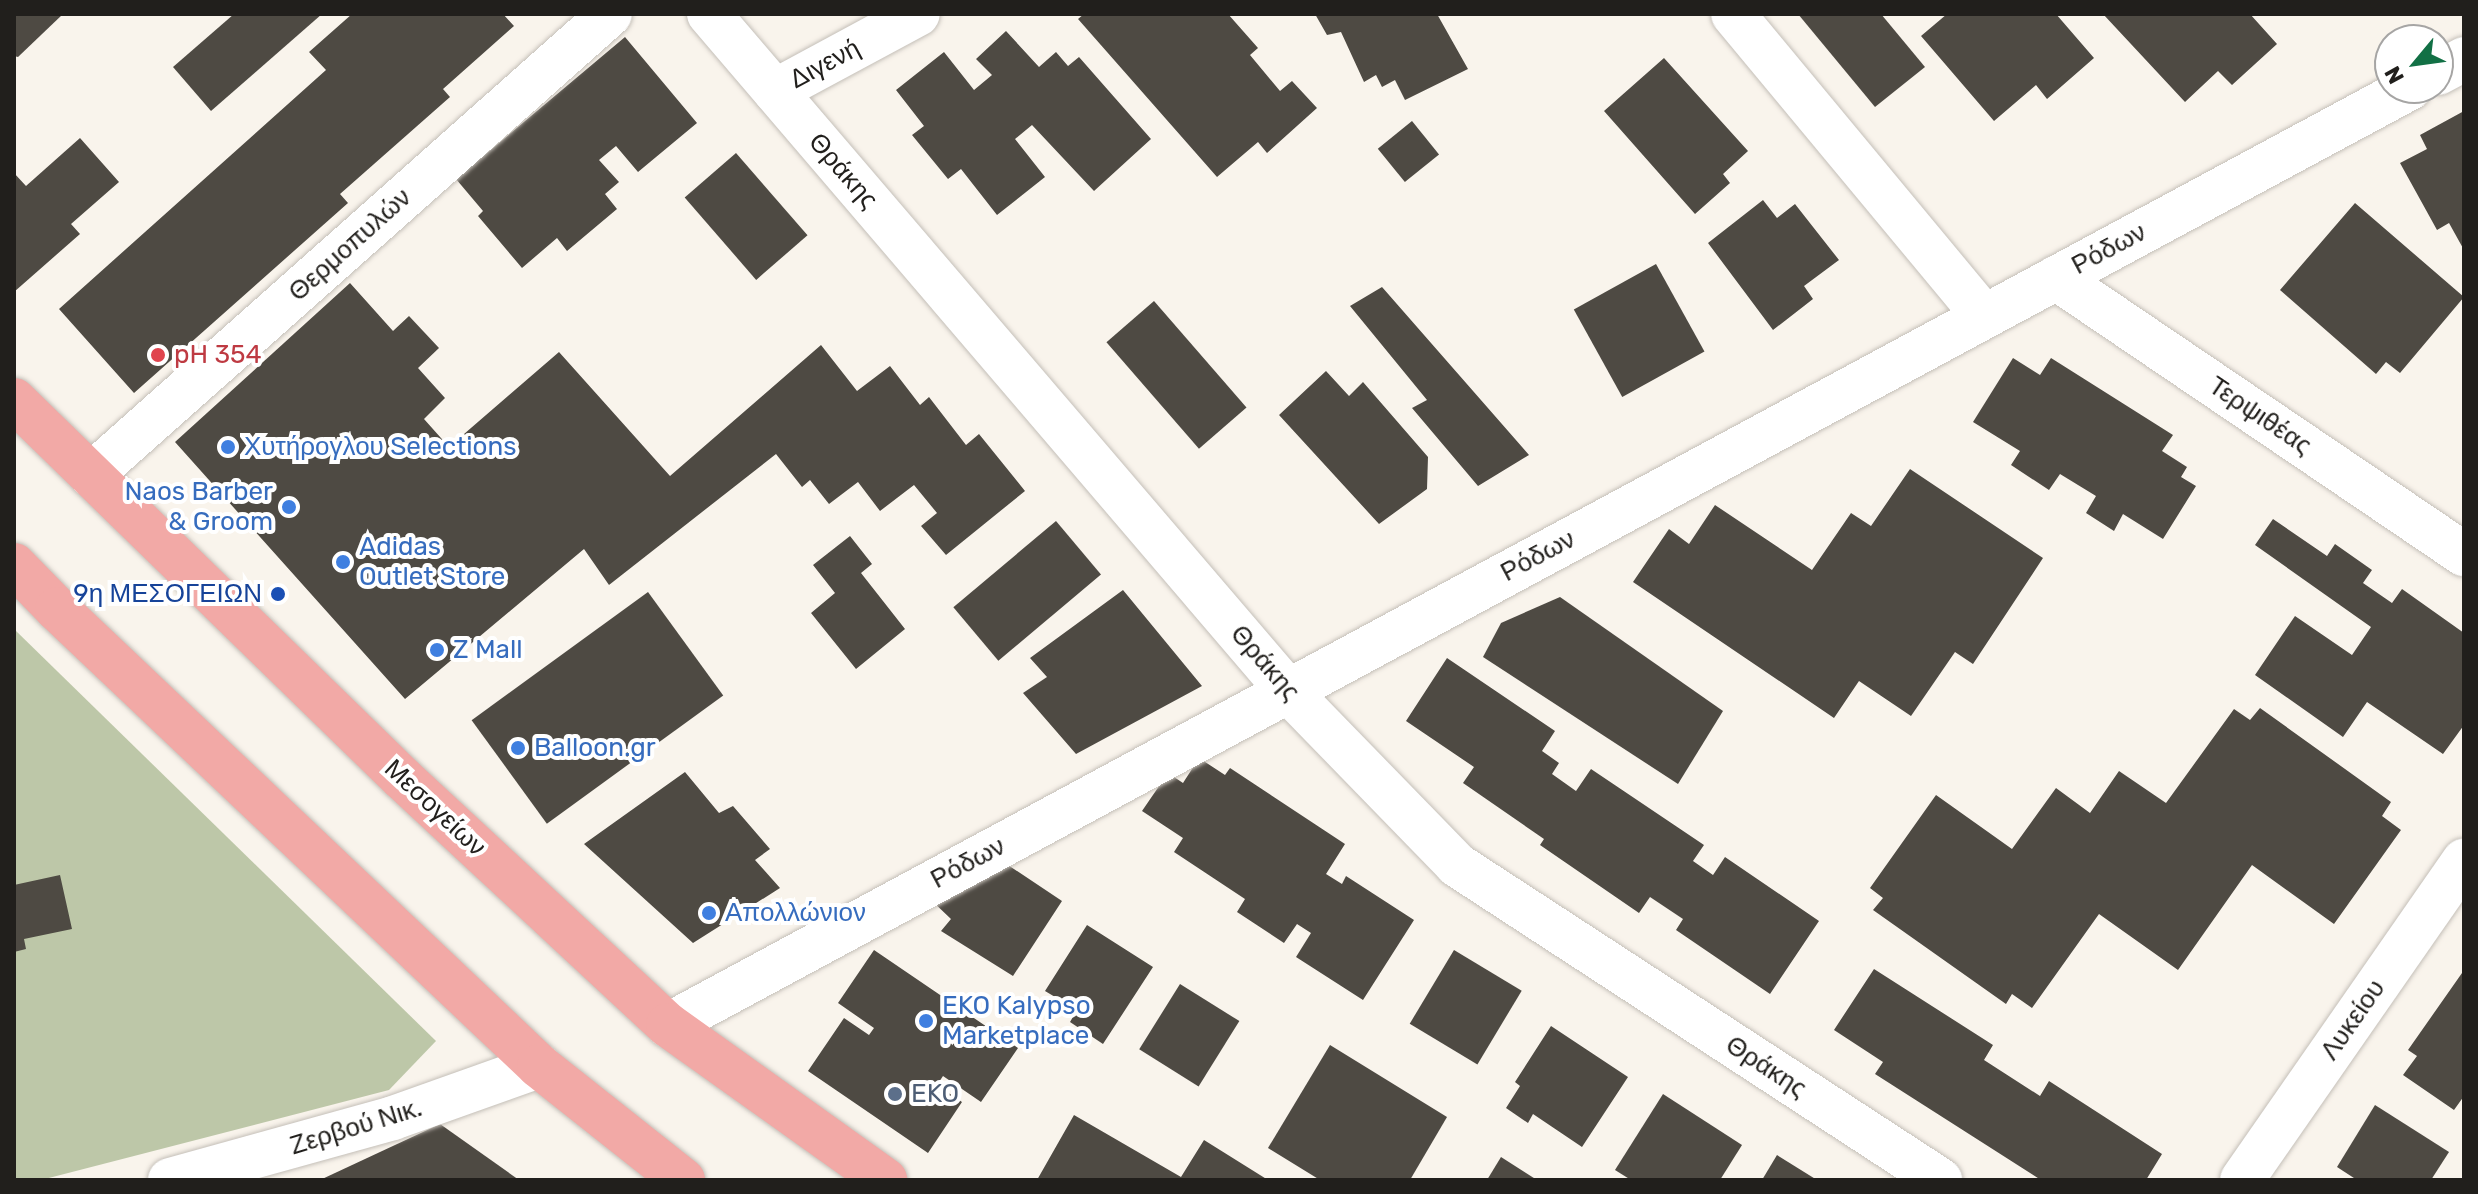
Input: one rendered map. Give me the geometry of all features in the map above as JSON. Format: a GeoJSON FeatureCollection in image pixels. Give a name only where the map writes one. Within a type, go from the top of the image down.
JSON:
{"type":"FeatureCollection","features":[{"type":"Feature","properties":{"kind":"main road","name":"Μεσογείων"},"geometry":{"type":"LineString","coordinates":[[14,400],[402,778],[668,1025],[885,1180]]}},
{"type":"Feature","properties":{"kind":"main road"},"geometry":{"type":"LineString","coordinates":[[14,565],[539,1066],[683,1180]]}},
{"type":"Feature","properties":{"kind":"street","name":"Θερμοπυλών"},"geometry":{"type":"LineString","coordinates":[[91,475],[610,14]]}},
{"type":"Feature","properties":{"kind":"street","name":"Θράκης"},"geometry":{"type":"LineString","coordinates":[[709,14],[1288,691],[1457,865],[1940,1180]]}},
{"type":"Feature","properties":{"kind":"street","name":"Διγενή"},"geometry":{"type":"LineString","coordinates":[[775,91],[918,14]]}},
{"type":"Feature","properties":{"kind":"street"},"geometry":{"type":"LineString","coordinates":[[1733,14],[1984,316]]}},
{"type":"Feature","properties":{"kind":"street","name":"Ρόδων"},"geometry":{"type":"LineString","coordinates":[[668,1025],[2380,104]]}},
{"type":"Feature","properties":{"kind":"street","name":"Τερψιθέας"},"geometry":{"type":"LineString","coordinates":[[2056,278],[2464,554]]}},
{"type":"Feature","properties":{"kind":"street","name":"Λυκείου"},"geometry":{"type":"LineString","coordinates":[[2242,1180],[2464,860]]}},
{"type":"Feature","properties":{"kind":"street","name":"Ζερβού Νικ."},"geometry":{"type":"LineString","coordinates":[[170,1180],[393,1118],[539,1066]]}},
{"type":"Feature","properties":{"kind":"green space"},"geometry":{"type":"Polygon","coordinates":[[[14,629],[436,1041],[389,1090],[41,1180],[14,1180],[14,629]]]}},
{"type":"Feature","properties":{"kind":"building"},"geometry":{"type":"Polygon","coordinates":[[[14,14],[63,14],[18,57],[14,56],[14,14]]]}},
{"type":"Feature","properties":{"kind":"building"},"geometry":{"type":"Polygon","coordinates":[[[234,14],[322,14],[211,111],[173,67],[234,14]]]}},
{"type":"Feature","properties":{"kind":"building"},"geometry":{"type":"Polygon","coordinates":[[[352,14],[503,14],[514,26],[443,89],[450,97],[340,194],[348,203],[134,393],[59,309],[326,70],[309,52],[352,14]]]}},
{"type":"Feature","properties":{"kind":"building"},"geometry":{"type":"Polygon","coordinates":[[[1084,14],[1228,14],[1258,48],[1250,55],[1280,91],[1292,81],[1317,108],[1267,153],[1258,142],[1217,177],[1078,19],[1084,14]]]}},
{"type":"Feature","properties":{"kind":"building"},"geometry":{"type":"Polygon","coordinates":[[[1315,14],[1437,14],[1468,69],[1405,100],[1395,80],[1382,87],[1376,75],[1364,82],[1341,32],[1327,35],[1315,14]]]}},
{"type":"Feature","properties":{"kind":"building"},"geometry":{"type":"Polygon","coordinates":[[[1798,14],[1881,14],[1925,67],[1875,107],[1798,14]]]}},
{"type":"Feature","properties":{"kind":"building"},"geometry":{"type":"Polygon","coordinates":[[[1947,14],[2056,14],[2094,58],[2047,99],[2036,85],[1994,121],[1921,36],[1947,14]]]}},
{"type":"Feature","properties":{"kind":"building"},"geometry":{"type":"Polygon","coordinates":[[[2103,14],[2250,14],[2277,44],[2232,85],[2218,71],[2185,102],[2103,14]]]}},
{"type":"Feature","properties":{"kind":"building"},"geometry":{"type":"Polygon","coordinates":[[[1006,31],[1039,67],[1056,52],[1068,66],[1079,57],[1151,139],[1094,191],[1032,125],[1015,139],[1045,177],[997,215],[961,169],[948,179],[912,135],[924,126],[896,90],[944,52],[974,90],[992,75],[976,59],[1006,31]]]}},
{"type":"Feature","properties":{"kind":"building"},"geometry":{"type":"Polygon","coordinates":[[[625,37],[697,123],[638,172],[616,146],[599,160],[619,182],[605,194],[617,209],[567,251],[557,238],[522,268],[478,216],[483,211],[456,179],[625,37]]]}},
{"type":"Feature","properties":{"kind":"building"},"geometry":{"type":"Polygon","coordinates":[[[1664,58],[1748,151],[1723,174],[1730,183],[1695,214],[1604,111],[1664,58]]]}},
{"type":"Feature","properties":{"kind":"building"},"geometry":{"type":"Polygon","coordinates":[[[2464,111],[2464,250],[2449,223],[2437,230],[2400,163],[2427,149],[2420,135],[2464,111]]]}},
{"type":"Feature","properties":{"kind":"building"},"geometry":{"type":"Polygon","coordinates":[[[1412,121],[1439,154],[1405,182],[1378,149],[1412,121]]]}},
{"type":"Feature","properties":{"kind":"building"},"geometry":{"type":"Polygon","coordinates":[[[80,138],[119,182],[71,224],[80,234],[14,292],[14,173],[26,186],[80,138]]]}},
{"type":"Feature","properties":{"kind":"building"},"geometry":{"type":"Polygon","coordinates":[[[736,153],[808,235],[756,280],[685,198],[736,153]]]}},
{"type":"Feature","properties":{"kind":"building"},"geometry":{"type":"Polygon","coordinates":[[[1763,200],[1777,218],[1795,204],[1839,260],[1804,286],[1813,299],[1773,330],[1708,243],[1763,200]]]}},
{"type":"Feature","properties":{"kind":"building"},"geometry":{"type":"Polygon","coordinates":[[[2355,203],[2464,297],[2400,373],[2386,362],[2376,374],[2280,290],[2355,203]]]}},
{"type":"Feature","properties":{"kind":"building"},"geometry":{"type":"Polygon","coordinates":[[[1656,264],[1704,351],[1622,397],[1574,310],[1656,264]]]}},
{"type":"Feature","properties":{"kind":"building"},"geometry":{"type":"Polygon","coordinates":[[[350,283],[393,331],[409,316],[439,348],[418,368],[445,398],[424,419],[449,447],[559,352],[670,476],[821,345],[857,391],[890,366],[920,405],[929,397],[966,445],[979,434],[1025,491],[946,555],[921,526],[937,513],[914,485],[880,511],[858,482],[829,504],[810,480],[802,487],[776,454],[609,585],[584,549],[405,699],[175,442],[350,283]]]}},
{"type":"Feature","properties":{"kind":"building"},"geometry":{"type":"Polygon","coordinates":[[[1382,287],[1529,455],[1478,486],[1412,408],[1427,400],[1350,306],[1382,287]]]}},
{"type":"Feature","properties":{"kind":"building"},"geometry":{"type":"Polygon","coordinates":[[[1154,301],[1247,407],[1199,449],[1106,342],[1154,301]]]}},
{"type":"Feature","properties":{"kind":"building"},"geometry":{"type":"Polygon","coordinates":[[[2013,358],[2040,375],[2051,358],[2173,435],[2162,451],[2187,467],[2181,477],[2196,486],[2163,539],[2123,514],[2114,531],[2086,513],[2096,496],[2060,474],[2049,490],[2011,465],[2020,451],[1973,422],[2013,358]]]}},
{"type":"Feature","properties":{"kind":"building"},"geometry":{"type":"Polygon","coordinates":[[[1326,371],[1349,396],[1363,382],[1428,457],[1427,489],[1379,524],[1279,415],[1326,371]]]}},
{"type":"Feature","properties":{"kind":"building"},"geometry":{"type":"Polygon","coordinates":[[[1910,469],[2043,558],[1973,664],[1955,652],[1911,716],[1859,681],[1834,718],[1633,582],[1669,529],[1689,544],[1715,505],[1812,570],[1851,513],[1871,526],[1910,469]]]}},
{"type":"Feature","properties":{"kind":"building"},"geometry":{"type":"Polygon","coordinates":[[[2273,519],[2327,556],[2335,544],[2372,570],[2363,583],[2392,603],[2402,589],[2464,633],[2464,725],[2443,754],[2367,702],[2343,737],[2255,675],[2295,616],[2352,655],[2371,627],[2255,545],[2273,519]]]}},
{"type":"Feature","properties":{"kind":"building"},"geometry":{"type":"Polygon","coordinates":[[[1056,521],[1101,575],[998,661],[953,607],[1056,521]]]}},
{"type":"Feature","properties":{"kind":"building"},"geometry":{"type":"Polygon","coordinates":[[[850,536],[872,564],[861,573],[905,629],[856,669],[811,613],[835,593],[813,565],[850,536]]]}},
{"type":"Feature","properties":{"kind":"building"},"geometry":{"type":"Polygon","coordinates":[[[1123,590],[1202,686],[1076,754],[1023,693],[1047,677],[1030,658],[1123,590]]]}},
{"type":"Feature","properties":{"kind":"building"},"geometry":{"type":"Polygon","coordinates":[[[648,592],[723,696],[547,824],[472,720],[648,592]]]}},
{"type":"Feature","properties":{"kind":"building"},"geometry":{"type":"Polygon","coordinates":[[[1560,597],[1723,711],[1678,784],[1483,657],[1501,623],[1560,597]]]}},
{"type":"Feature","properties":{"kind":"building"},"geometry":{"type":"Polygon","coordinates":[[[1447,658],[1555,731],[1542,751],[1559,763],[1552,774],[1576,791],[1591,769],[1704,845],[1693,861],[1713,875],[1725,857],[1819,921],[1770,994],[1676,930],[1683,919],[1650,897],[1639,913],[1540,845],[1544,839],[1463,783],[1474,767],[1406,721],[1447,658]]]}},
{"type":"Feature","properties":{"kind":"building"},"geometry":{"type":"Polygon","coordinates":[[[2260,708],[2391,802],[2382,816],[2401,830],[2334,924],[2252,865],[2178,970],[2099,914],[2032,1008],[2012,994],[2006,1004],[1873,910],[1883,898],[1870,888],[1936,795],[2012,849],[2056,788],[2090,813],[2119,771],[2166,803],[2234,709],[2250,720],[2260,708]]]}},
{"type":"Feature","properties":{"kind":"building"},"geometry":{"type":"Polygon","coordinates":[[[1199,758],[1225,775],[1230,768],[1345,844],[1326,874],[1342,884],[1346,876],[1414,920],[1363,1000],[1296,957],[1311,933],[1297,924],[1284,943],[1237,912],[1245,899],[1174,852],[1183,838],[1142,811],[1168,773],[1183,783],[1199,758]]]}},
{"type":"Feature","properties":{"kind":"building"},"geometry":{"type":"Polygon","coordinates":[[[685,772],[719,813],[733,806],[770,849],[755,860],[780,888],[693,943],[584,844],[685,772]]]}},
{"type":"Feature","properties":{"kind":"building"},"geometry":{"type":"Polygon","coordinates":[[[999,859],[1062,901],[1013,976],[941,931],[951,919],[930,899],[999,859]]]}},
{"type":"Feature","properties":{"kind":"building"},"geometry":{"type":"Polygon","coordinates":[[[60,875],[72,929],[24,939],[26,949],[14,952],[14,885],[60,875]]]}},
{"type":"Feature","properties":{"kind":"building"},"geometry":{"type":"Polygon","coordinates":[[[1087,925],[1153,967],[1103,1044],[1070,1022],[1077,1010],[1045,991],[1087,925]]]}},
{"type":"Feature","properties":{"kind":"building"},"geometry":{"type":"Polygon","coordinates":[[[874,950],[1018,1048],[981,1102],[943,1076],[937,1085],[962,1102],[928,1153],[808,1071],[844,1018],[869,1035],[874,1028],[838,1003],[874,950]]]}},
{"type":"Feature","properties":{"kind":"building"},"geometry":{"type":"Polygon","coordinates":[[[1454,950],[1522,991],[1477,1064],[1410,1024],[1454,950]]]}},
{"type":"Feature","properties":{"kind":"building"},"geometry":{"type":"Polygon","coordinates":[[[1874,969],[1993,1045],[1984,1060],[2040,1096],[2049,1081],[2162,1154],[2146,1180],[2041,1180],[1875,1074],[1883,1062],[1834,1030],[1874,969]]]}},
{"type":"Feature","properties":{"kind":"building"},"geometry":{"type":"Polygon","coordinates":[[[2462,973],[2464,1096],[2454,1110],[2403,1075],[2417,1056],[2408,1050],[2462,973]]]}},
{"type":"Feature","properties":{"kind":"building"},"geometry":{"type":"Polygon","coordinates":[[[1180,984],[1239,1021],[1199,1086],[1139,1049],[1180,984]]]}},
{"type":"Feature","properties":{"kind":"building"},"geometry":{"type":"Polygon","coordinates":[[[1551,1026],[1628,1077],[1582,1147],[1533,1114],[1528,1123],[1506,1108],[1520,1086],[1515,1082],[1551,1026]]]}},
{"type":"Feature","properties":{"kind":"building"},"geometry":{"type":"Polygon","coordinates":[[[1330,1045],[1447,1117],[1410,1180],[1320,1180],[1268,1148],[1330,1045]]]}},
{"type":"Feature","properties":{"kind":"building"},"geometry":{"type":"Polygon","coordinates":[[[1663,1094],[1742,1145],[1720,1180],[1631,1180],[1615,1170],[1663,1094]]]}},
{"type":"Feature","properties":{"kind":"building"},"geometry":{"type":"Polygon","coordinates":[[[2375,1105],[2449,1152],[2431,1180],[2357,1180],[2337,1167],[2375,1105]]]}},
{"type":"Feature","properties":{"kind":"building"},"geometry":{"type":"Polygon","coordinates":[[[1074,1115],[1181,1177],[1204,1140],[1268,1180],[1037,1180],[1074,1115]]]}},
{"type":"Feature","properties":{"kind":"building"},"geometry":{"type":"Polygon","coordinates":[[[440,1124],[519,1180],[320,1180],[440,1124]]]}},
{"type":"Feature","properties":{"kind":"building"},"geometry":{"type":"Polygon","coordinates":[[[1777,1155],[1817,1180],[1762,1180],[1777,1155]]]}},
{"type":"Feature","properties":{"kind":"building"},"geometry":{"type":"Polygon","coordinates":[[[1501,1157],[1537,1180],[1487,1180],[1501,1157]]]}},
{"type":"Feature","properties":{"kind":"place","name":"pH 354"},"geometry":{"type":"Point","coordinates":[158,355]}},
{"type":"Feature","properties":{"kind":"place","name":"Χυτήρογλου Selections"},"geometry":{"type":"Point","coordinates":[228,447]}},
{"type":"Feature","properties":{"kind":"place","name":"Naos Barber & Groom"},"geometry":{"type":"Point","coordinates":[289,507]}},
{"type":"Feature","properties":{"kind":"place","name":"Adidas Outlet Store"},"geometry":{"type":"Point","coordinates":[343,562]}},
{"type":"Feature","properties":{"kind":"place","name":"9η ΜΕΣΟΓΕΙΩΝ"},"geometry":{"type":"Point","coordinates":[278,594]}},
{"type":"Feature","properties":{"kind":"place","name":"Z Mall"},"geometry":{"type":"Point","coordinates":[437,650]}},
{"type":"Feature","properties":{"kind":"place","name":"Balloon.gr"},"geometry":{"type":"Point","coordinates":[518,748]}},
{"type":"Feature","properties":{"kind":"place","name":"Απολλώνιον"},"geometry":{"type":"Point","coordinates":[709,913]}},
{"type":"Feature","properties":{"kind":"place","name":"EKO Kalypso Marketplace"},"geometry":{"type":"Point","coordinates":[926,1021]}},
{"type":"Feature","properties":{"kind":"place","name":"EKO"},"geometry":{"type":"Point","coordinates":[895,1094]}}]}
